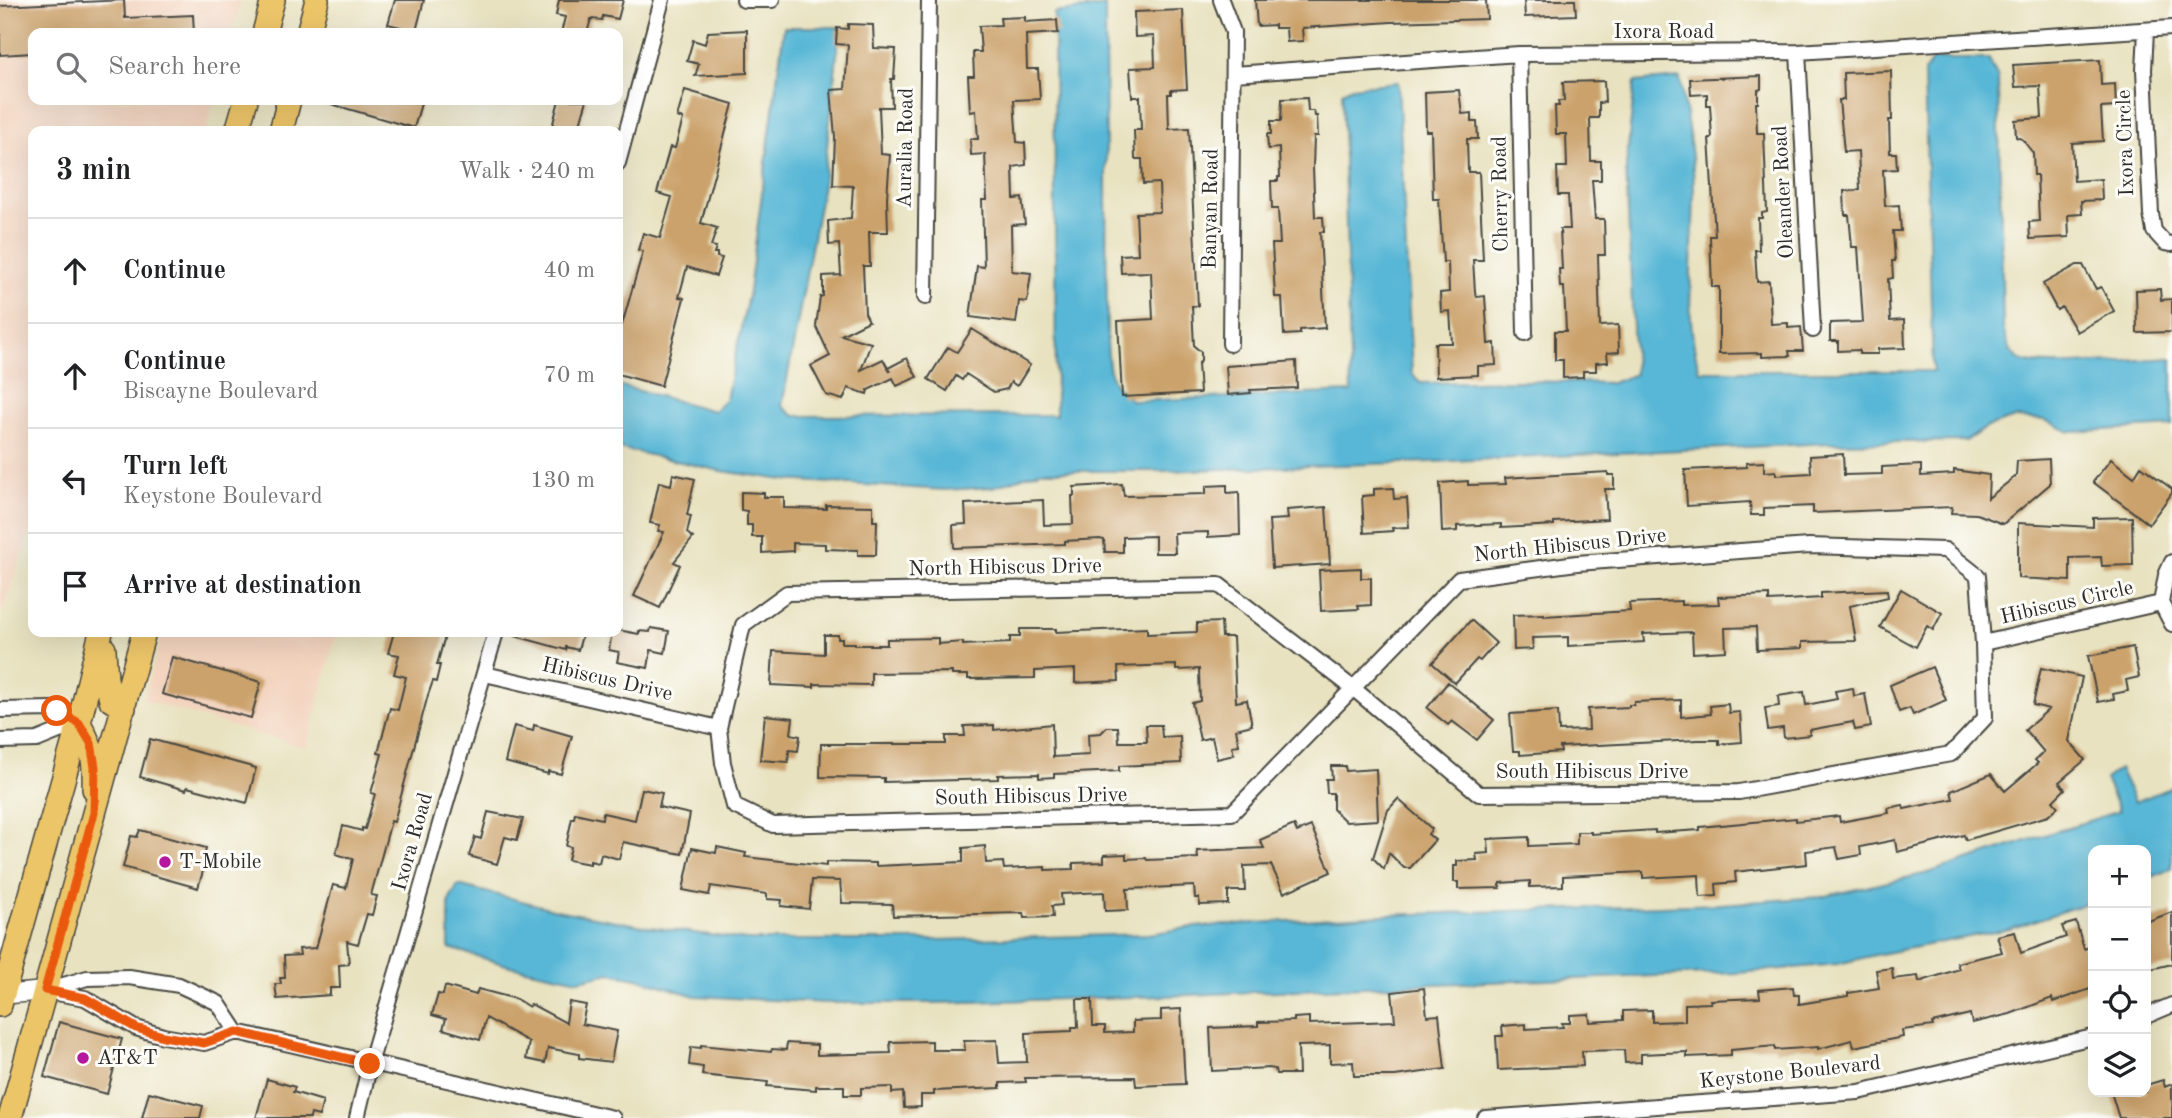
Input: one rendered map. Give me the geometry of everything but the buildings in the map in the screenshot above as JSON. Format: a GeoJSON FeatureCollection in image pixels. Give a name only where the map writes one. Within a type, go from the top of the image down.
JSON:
{"type":"FeatureCollection","features":[{"type":"Feature","properties":{"kind":"main road"},"geometry":{"type":"LineString","coordinates":[[265,28],[273,0]]}},
{"type":"Feature","properties":{"kind":"main road"},"geometry":{"type":"LineString","coordinates":[[309,28],[317,0]]}},
{"type":"Feature","properties":{"kind":"main road"},"geometry":{"type":"LineString","coordinates":[[238,126],[245,105]]}},
{"type":"Feature","properties":{"kind":"main road"},"geometry":{"type":"LineString","coordinates":[[282,126],[288,105]]}},
{"type":"Feature","properties":{"kind":"main road"},"geometry":{"type":"LineString","coordinates":[[1,998],[101,637]]}},
{"type":"Feature","properties":{"kind":"main road"},"geometry":{"type":"LineString","coordinates":[[102,637],[106,679],[111,700],[124,708]]}},
{"type":"Feature","properties":{"kind":"main road"},"geometry":{"type":"LineString","coordinates":[[10,1118],[143,637]]}},
{"type":"Feature","properties":{"kind":"main road"},"geometry":{"type":"LineString","coordinates":[[79,723],[91,743],[95,767],[94,813]]}},
{"type":"Feature","properties":{"kind":"street"},"geometry":{"type":"LineString","coordinates":[[623,144],[662,0]]}},
{"type":"Feature","properties":{"kind":"street"},"geometry":{"type":"LineString","coordinates":[[744,0],[772,0]]}},
{"type":"Feature","properties":{"kind":"street","name":"Auralia Road"},"geometry":{"type":"LineString","coordinates":[[925,297],[929,0]]}},
{"type":"Feature","properties":{"kind":"street"},"geometry":{"type":"LineString","coordinates":[[1221,0],[1233,32],[1234,74]]}},
{"type":"Feature","properties":{"kind":"street","name":"Ixora Road"},"geometry":{"type":"LineString","coordinates":[[1234,74],[1519,54],[1798,52],[2172,28]]}},
{"type":"Feature","properties":{"kind":"street","name":"Ixora Circle"},"geometry":{"type":"LineString","coordinates":[[2146,30],[2144,70],[2151,214],[2154,231],[2165,243],[2172,244]]}},
{"type":"Feature","properties":{"kind":"street","name":"Oleander Road"},"geometry":{"type":"LineString","coordinates":[[1798,52],[1813,330]]}},
{"type":"Feature","properties":{"kind":"street","name":"Cherry Road"},"geometry":{"type":"LineString","coordinates":[[1519,54],[1525,333]]}},
{"type":"Feature","properties":{"kind":"street","name":"Banyan Road"},"geometry":{"type":"LineString","coordinates":[[1230,344],[1234,74]]}},
{"type":"Feature","properties":{"kind":"street","name":"North Hibiscus Drive"},"geometry":{"type":"LineString","coordinates":[[719,728],[743,625],[787,593],[1219,585],[1354,689],[1459,579],[1605,561],[1809,547],[1945,550],[1978,576],[1983,643]]}},
{"type":"Feature","properties":{"kind":"street","name":"Hibiscus Circle"},"geometry":{"type":"LineString","coordinates":[[2172,562],[2166,575],[2161,603],[2172,624]]}},
{"type":"Feature","properties":{"kind":"street","name":"Hibiscus Circle"},"geometry":{"type":"LineString","coordinates":[[1983,643],[2161,603]]}},
{"type":"Feature","properties":{"kind":"street","name":"Ixora Road"},"geometry":{"type":"LineString","coordinates":[[357,1118],[370,1064],[495,637]]}},
{"type":"Feature","properties":{"kind":"street","name":"South Hibiscus Drive"},"geometry":{"type":"LineString","coordinates":[[719,728],[723,763],[734,806],[773,825],[1232,813],[1354,689],[1479,794],[1739,792],[1951,754],[1985,718],[1983,643]]}},
{"type":"Feature","properties":{"kind":"street","name":"Hibiscus Drive"},"geometry":{"type":"LineString","coordinates":[[485,674],[719,728]]}},
{"type":"Feature","properties":{"kind":"street"},"geometry":{"type":"LineString","coordinates":[[0,710],[52,709],[79,723]]}},
{"type":"Feature","properties":{"kind":"street"},"geometry":{"type":"LineString","coordinates":[[0,741],[37,740],[79,723]]}},
{"type":"Feature","properties":{"kind":"street"},"geometry":{"type":"LineString","coordinates":[[1,998],[45,990],[86,978],[129,977],[179,985],[218,1003],[237,1032]]}},
{"type":"Feature","properties":{"kind":"street"},"geometry":{"type":"LineString","coordinates":[[45,990],[85,998],[136,1028],[163,1036],[204,1043],[237,1032],[612,1118]]}},
{"type":"Feature","properties":{"kind":"street"},"geometry":{"type":"LineString","coordinates":[[2151,1014],[2172,1004]]}},
{"type":"Feature","properties":{"kind":"street","name":"Keystone Boulevard"},"geometry":{"type":"LineString","coordinates":[[1485,1118],[1860,1092],[2088,1038]]}},
{"type":"Feature","properties":{"kind":"shaded area"},"geometry":{"type":"Polygon","coordinates":[[[0,0],[241,0],[233,28],[28,28],[28,105],[213,105],[207,126],[28,126],[28,538],[0,618],[0,0]]]}},
{"type":"Feature","properties":{"kind":"shaded area"},"geometry":{"type":"Polygon","coordinates":[[[162,637],[336,637],[306,748],[143,700],[162,637]]]}},
{"type":"Feature","properties":{"kind":"water"},"geometry":{"type":"Polygon","coordinates":[[[1105,6],[1107,342],[1111,376],[1118,389],[1133,401],[1351,392],[1342,92],[1352,87],[1398,82],[1412,374],[1421,383],[1612,383],[1635,374],[1626,166],[1635,82],[1680,78],[1693,168],[1690,297],[1694,348],[1700,371],[1933,371],[1924,73],[1933,59],[1989,59],[1998,78],[2003,327],[2011,350],[2020,360],[2049,364],[2172,358],[2172,426],[2070,432],[2045,420],[2015,418],[1987,427],[1966,441],[1831,443],[1431,462],[1163,471],[1040,471],[993,487],[945,490],[784,480],[721,471],[623,449],[623,386],[714,411],[726,399],[749,291],[784,27],[840,27],[823,184],[782,406],[794,416],[1056,415],[1054,13],[1105,6]]]}},
{"type":"Feature","properties":{"kind":"water"},"geometry":{"type":"Polygon","coordinates":[[[2119,769],[2135,802],[2172,787],[2172,868],[2151,878],[2151,845],[2088,845],[2088,903],[2010,929],[1838,964],[1738,973],[1168,996],[933,1003],[826,1003],[695,996],[637,978],[610,973],[579,980],[510,966],[449,948],[449,901],[458,885],[561,911],[649,927],[747,940],[935,940],[1149,934],[1193,927],[1384,915],[1721,904],[1821,897],[1928,873],[2119,811],[2105,779],[2119,769]]]}},
{"type":"Feature","properties":{"kind":"place","name":"T-Mobile"},"geometry":{"type":"Point","coordinates":[165,862]}},
{"type":"Feature","properties":{"kind":"place","name":"AT&T"},"geometry":{"type":"Point","coordinates":[83,1058]}},
{"type":"Feature","properties":{"kind":"route"},"geometry":{"type":"LineString","coordinates":[[57,711],[79,723],[91,743],[95,767],[94,813],[45,990],[85,998],[136,1028],[163,1036],[204,1043],[237,1032],[370,1064]]}}]}
